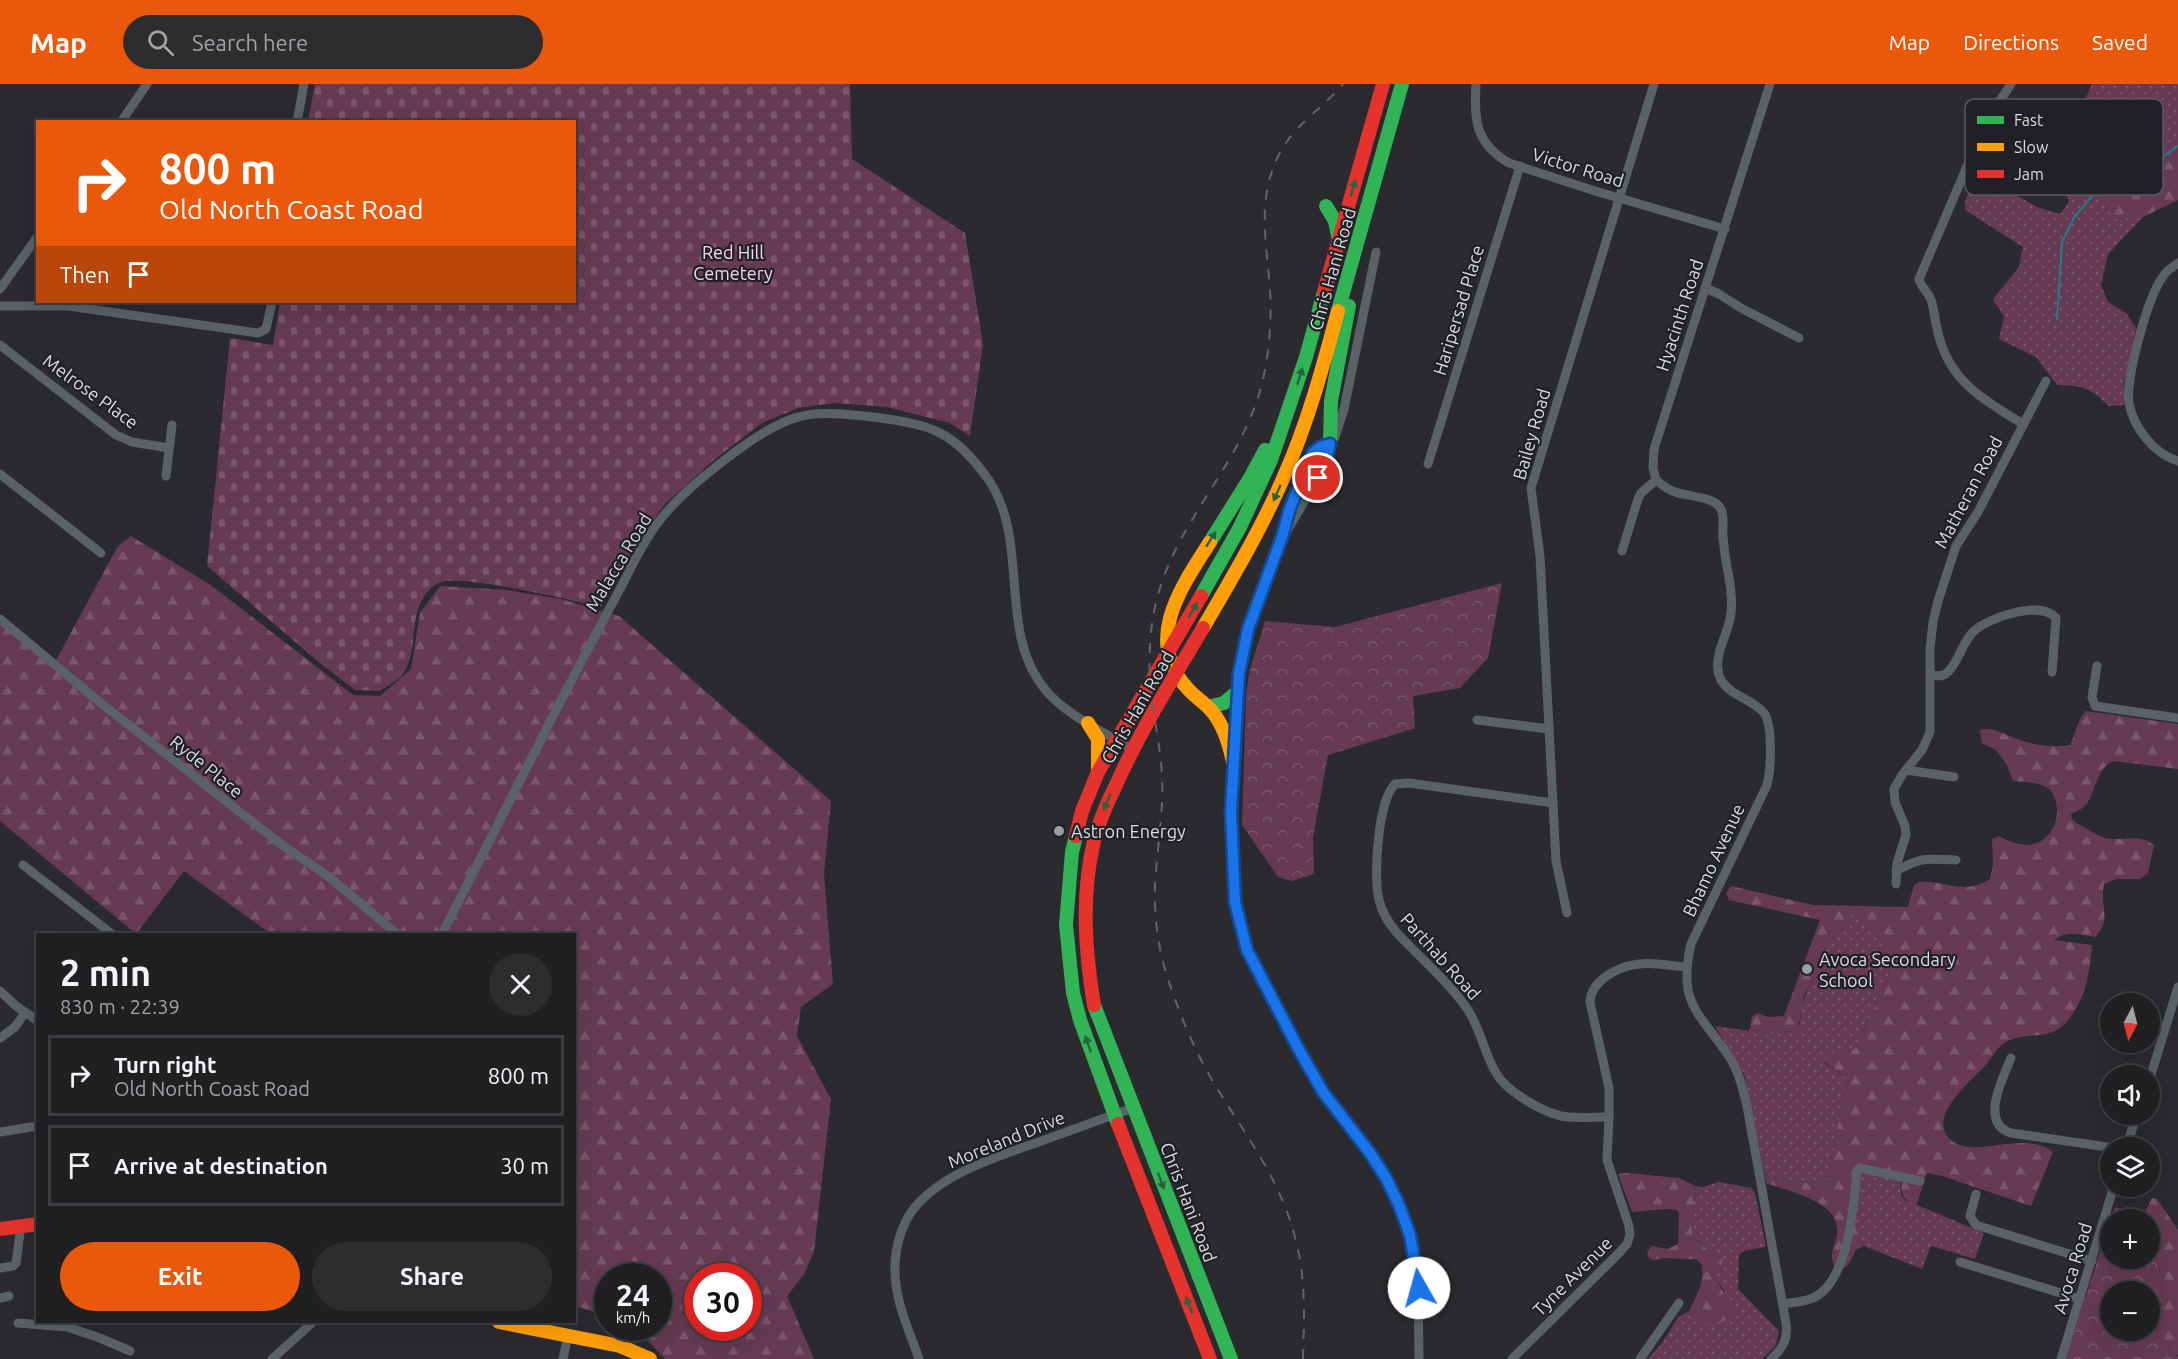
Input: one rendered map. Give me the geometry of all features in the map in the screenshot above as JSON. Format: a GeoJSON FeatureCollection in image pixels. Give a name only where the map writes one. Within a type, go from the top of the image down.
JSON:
{"type":"FeatureCollection","features":[{"type":"Feature","properties":{"kind":"main road","name":"Chris Hani Road"},"geometry":{"type":"LineString","coordinates":[[1210,1359],[1114,1114],[1080,1020],[1071,981],[1066,925],[1071,852],[1082,811],[1098,772],[1240,527],[1270,460],[1306,357],[1383,84]]}},
{"type":"Feature","properties":{"kind":"main road","name":"Chris Hani Road"},"geometry":{"type":"LineString","coordinates":[[1231,1359],[1094,1006],[1085,942],[1087,888],[1094,841],[1102,813],[1132,749],[1252,544],[1285,476],[1312,402],[1402,84]]}},
{"type":"Feature","properties":{"kind":"main road"},"geometry":{"type":"LineString","coordinates":[[1326,206],[1335,221],[1338,238]]}},
{"type":"Feature","properties":{"kind":"main road"},"geometry":{"type":"LineString","coordinates":[[1330,444],[1331,401],[1349,306],[1348,273]]}},
{"type":"Feature","properties":{"kind":"main road"},"geometry":{"type":"LineString","coordinates":[[1233,762],[1225,730],[1209,707],[1184,686],[1171,664],[1167,642],[1171,607],[1190,572],[1250,478],[1290,406]]}},
{"type":"Feature","properties":{"kind":"main road"},"geometry":{"type":"LineString","coordinates":[[1209,707],[1224,703],[1238,691]]}},
{"type":"Feature","properties":{"kind":"main road"},"geometry":{"type":"LineString","coordinates":[[1088,723],[1098,739],[1098,772]]}},
{"type":"Feature","properties":{"kind":"main road"},"geometry":{"type":"LineString","coordinates":[[0,1228],[36,1224]]}},
{"type":"Feature","properties":{"kind":"main road"},"geometry":{"type":"LineString","coordinates":[[504,1323],[620,1346],[650,1359]]}},
{"type":"Feature","properties":{"kind":"street"},"geometry":{"type":"LineString","coordinates":[[121,120],[147,84]]}},
{"type":"Feature","properties":{"kind":"street"},"geometry":{"type":"LineString","coordinates":[[297,120],[304,84]]}},
{"type":"Feature","properties":{"kind":"street","name":"Victor Road"},"geometry":{"type":"LineString","coordinates":[[1476,84],[1475,118],[1478,131],[1484,143],[1501,158],[1620,198],[1725,229]]}},
{"type":"Feature","properties":{"kind":"street","name":"Bailey Road"},"geometry":{"type":"LineString","coordinates":[[1568,913],[1557,872],[1540,556],[1531,488],[1654,84]]}},
{"type":"Feature","properties":{"kind":"street","name":"Hyacinth Road"},"geometry":{"type":"LineString","coordinates":[[1656,480],[1653,468],[1654,449],[1770,84]]}},
{"type":"Feature","properties":{"kind":"street"},"geometry":{"type":"LineString","coordinates":[[2001,99],[2011,84]]}},
{"type":"Feature","properties":{"kind":"street","name":"Haripersad Place"},"geometry":{"type":"LineString","coordinates":[[1428,464],[1520,166]]}},
{"type":"Feature","properties":{"kind":"street"},"geometry":{"type":"LineString","coordinates":[[1965,171],[1919,279],[1930,296],[1940,340],[1950,363],[1962,381],[1976,394],[2023,424]]}},
{"type":"Feature","properties":{"kind":"street"},"geometry":{"type":"LineString","coordinates":[[0,289],[36,239]]}},
{"type":"Feature","properties":{"kind":"street"},"geometry":{"type":"LineString","coordinates":[[1282,537],[1307,501],[1335,437],[1344,409],[1376,252]]}},
{"type":"Feature","properties":{"kind":"street"},"geometry":{"type":"LineString","coordinates":[[2178,263],[2164,274],[2150,299],[2128,395],[2137,424],[2159,452],[2178,461]]}},
{"type":"Feature","properties":{"kind":"street"},"geometry":{"type":"LineString","coordinates":[[1705,288],[1798,338]]}},
{"type":"Feature","properties":{"kind":"street"},"geometry":{"type":"LineString","coordinates":[[0,306],[68,306],[258,333],[266,329],[268,325],[272,303]]}},
{"type":"Feature","properties":{"kind":"street","name":"Melrose Place"},"geometry":{"type":"LineString","coordinates":[[0,345],[116,435],[132,442],[169,448]]}},
{"type":"Feature","properties":{"kind":"street","name":"Matheran Road"},"geometry":{"type":"LineString","coordinates":[[1896,884],[1896,871],[1906,835],[1905,826],[1895,802],[1894,789],[1922,750],[1930,732],[1930,648],[1933,622],[1956,546],[1978,512],[2046,381]]}},
{"type":"Feature","properties":{"kind":"street","name":"Malacca Road"},"geometry":{"type":"LineString","coordinates":[[443,933],[603,617],[650,533],[669,510],[705,475],[769,428],[795,419],[814,414],[831,413],[911,422],[938,430],[964,449],[987,478],[1002,505],[1010,536],[1019,626],[1027,659],[1050,695],[1088,723],[1132,749]]}},
{"type":"Feature","properties":{"kind":"street"},"geometry":{"type":"LineString","coordinates":[[166,476],[172,425]]}},
{"type":"Feature","properties":{"kind":"street"},"geometry":{"type":"LineString","coordinates":[[1330,444],[1320,447],[1313,453],[1290,508],[1282,537],[1248,629],[1242,653],[1231,812],[1235,902],[1247,950],[1258,974],[1314,1077],[1370,1153],[1399,1205],[1410,1235],[1418,1275],[1419,1359]]}},
{"type":"Feature","properties":{"kind":"street"},"geometry":{"type":"LineString","coordinates":[[0,474],[101,553]]}},
{"type":"Feature","properties":{"kind":"street"},"geometry":{"type":"LineString","coordinates":[[1622,551],[1638,499],[1641,493],[1656,480]]}},
{"type":"Feature","properties":{"kind":"street","name":"Bhamo Avenue"},"geometry":{"type":"LineString","coordinates":[[1656,480],[1675,492],[1717,504],[1722,513],[1731,606],[1730,620],[1720,651],[1718,669],[1720,678],[1731,691],[1762,711],[1766,717],[1771,767],[1767,785],[1691,944],[1686,968],[1689,996],[1694,1009],[1730,1059],[1744,1092],[1783,1304]]}},
{"type":"Feature","properties":{"kind":"street"},"geometry":{"type":"LineString","coordinates":[[1931,675],[1942,676],[1949,672],[1963,646],[1978,628],[2018,611],[2046,612],[2056,618],[2052,672]]}},
{"type":"Feature","properties":{"kind":"street","name":"Ryde Place"},"geometry":{"type":"LineString","coordinates":[[0,619],[98,700],[274,839],[328,876],[396,933]]}},
{"type":"Feature","properties":{"kind":"street"},"geometry":{"type":"LineString","coordinates":[[2097,666],[2092,697],[2095,706],[2178,718]]}},
{"type":"Feature","properties":{"kind":"street"},"geometry":{"type":"LineString","coordinates":[[1478,720],[1550,729]]}},
{"type":"Feature","properties":{"kind":"street"},"geometry":{"type":"LineString","coordinates":[[1906,770],[1954,777]]}},
{"type":"Feature","properties":{"kind":"street","name":"Parthab Road"},"geometry":{"type":"LineString","coordinates":[[1553,803],[1409,783],[1395,784],[1386,797],[1377,853],[1378,898],[1382,911],[1396,933],[1466,1008],[1479,1028],[1490,1060],[1502,1082],[1512,1091],[1554,1114],[1567,1117],[1609,1116]]}},
{"type":"Feature","properties":{"kind":"street"},"geometry":{"type":"LineString","coordinates":[[1896,871],[1916,860],[1956,860]]}},
{"type":"Feature","properties":{"kind":"street"},"geometry":{"type":"LineString","coordinates":[[23,865],[111,933]]}},
{"type":"Feature","properties":{"kind":"street","name":"Tyne Avenue"},"geometry":{"type":"LineString","coordinates":[[1512,1359],[1626,1244],[1630,1235],[1606,1160],[1608,1088],[1590,1002],[1592,989],[1600,980],[1638,964],[1686,968]]}},
{"type":"Feature","properties":{"kind":"street"},"geometry":{"type":"LineString","coordinates":[[2154,1065],[2178,987]]}},
{"type":"Feature","properties":{"kind":"street"},"geometry":{"type":"LineString","coordinates":[[0,991],[36,1020]]}},
{"type":"Feature","properties":{"kind":"street"},"geometry":{"type":"LineString","coordinates":[[0,1038],[15,1027],[25,1013]]}},
{"type":"Feature","properties":{"kind":"street"},"geometry":{"type":"LineString","coordinates":[[2011,1058],[1994,1111],[2001,1129],[2011,1133],[2100,1146]]}},
{"type":"Feature","properties":{"kind":"street","name":"Moreland Drive"},"geometry":{"type":"LineString","coordinates":[[919,1359],[896,1289],[897,1249],[910,1212],[953,1177],[995,1158],[1133,1108]]}},
{"type":"Feature","properties":{"kind":"street"},"geometry":{"type":"LineString","coordinates":[[0,1132],[36,1126]]}},
{"type":"Feature","properties":{"kind":"street"},"geometry":{"type":"LineString","coordinates":[[1772,1359],[1782,1349],[1787,1338],[1783,1304],[1809,1300],[1821,1293],[1843,1261],[1853,1211],[1857,1170],[1860,1167],[1920,1181]]}},
{"type":"Feature","properties":{"kind":"street"},"geometry":{"type":"LineString","coordinates":[[1976,1194],[1970,1216],[1976,1225],[2092,1261]]}},
{"type":"Feature","properties":{"kind":"street","name":"Avoca Road"},"geometry":{"type":"LineString","coordinates":[[2061,1359],[2111,1197]]}},
{"type":"Feature","properties":{"kind":"street"},"geometry":{"type":"LineString","coordinates":[[0,1268],[13,1266],[16,1263],[21,1225]]}},
{"type":"Feature","properties":{"kind":"street"},"geometry":{"type":"LineString","coordinates":[[1960,1262],[2080,1299]]}},
{"type":"Feature","properties":{"kind":"street"},"geometry":{"type":"LineString","coordinates":[[1640,1359],[1679,1303]]}},
{"type":"Feature","properties":{"kind":"street"},"geometry":{"type":"LineString","coordinates":[[18,1323],[67,1327],[130,1350]]}},
{"type":"Feature","properties":{"kind":"street"},"geometry":{"type":"LineString","coordinates":[[272,1359],[312,1323]]}},
{"type":"Feature","properties":{"kind":"street"},"geometry":{"type":"LineString","coordinates":[[563,1359],[568,1335]]}},
{"type":"Feature","properties":{"kind":"green space","name":"Red Hill Cemetery"},"geometry":{"type":"Polygon","coordinates":[[[315,84],[850,84],[852,159],[965,233],[983,344],[970,436],[950,423],[887,407],[834,403],[798,408],[762,423],[715,459],[665,504],[632,551],[601,607],[492,585],[450,581],[438,583],[427,592],[420,604],[415,620],[409,661],[402,675],[380,691],[355,690],[321,664],[207,566],[230,338],[273,345],[280,303],[576,303],[576,120],[308,120],[315,84]]]}},
{"type":"Feature","properties":{"kind":"green space"},"geometry":{"type":"Polygon","coordinates":[[[2092,84],[2178,84],[2178,154],[2163,165],[2163,99],[2085,99],[2092,84]]]}},
{"type":"Feature","properties":{"kind":"green space"},"geometry":{"type":"Polygon","coordinates":[[[2178,154],[2178,200],[2143,217],[2114,219],[2106,205],[2112,195],[2163,195],[2163,163],[2178,154]]]}},
{"type":"Feature","properties":{"kind":"green space"},"geometry":{"type":"Polygon","coordinates":[[[1968,195],[2016,195],[2037,207],[2060,214],[2069,202],[2066,195],[2114,195],[2114,219],[2143,217],[2108,254],[2101,285],[2108,302],[2126,313],[2136,328],[2124,383],[2124,405],[2109,406],[2086,389],[2057,385],[2036,357],[1999,339],[2004,317],[1993,299],[2019,267],[2023,247],[1965,210],[1968,195]]]}},
{"type":"Feature","properties":{"kind":"green space"},"geometry":{"type":"Polygon","coordinates":[[[131,536],[212,586],[353,695],[380,696],[411,669],[420,613],[440,586],[507,590],[561,599],[619,616],[831,801],[824,874],[833,984],[801,1007],[797,1036],[831,1099],[814,1251],[805,1273],[787,1296],[814,1359],[665,1359],[648,1341],[672,1341],[672,1263],[594,1263],[594,1312],[576,1306],[576,933],[270,933],[184,871],[135,933],[0,821],[0,621],[55,662],[118,546],[131,536]]]}},
{"type":"Feature","properties":{"kind":"green space"},"geometry":{"type":"Polygon","coordinates":[[[1502,583],[1488,658],[1460,688],[1413,696],[1415,728],[1328,755],[1313,837],[1314,874],[1292,881],[1278,877],[1242,825],[1246,695],[1249,673],[1265,621],[1335,627],[1502,583]]]}},
{"type":"Feature","properties":{"kind":"green space"},"geometry":{"type":"Polygon","coordinates":[[[2086,711],[2178,724],[2178,769],[2114,761],[2100,773],[2086,804],[2071,814],[2076,823],[2102,837],[2139,839],[2154,845],[2148,873],[2140,879],[2116,879],[2104,884],[2103,924],[2095,937],[2069,934],[2054,940],[2092,945],[2084,991],[2072,1015],[2064,1024],[2047,1034],[2012,1039],[2003,1044],[1954,1098],[1944,1118],[1944,1128],[1948,1137],[1957,1144],[1983,1147],[2027,1143],[2053,1152],[2031,1206],[1927,1173],[1916,1206],[1903,1196],[1900,1173],[1863,1164],[1853,1197],[1852,1214],[1864,1246],[1856,1250],[1848,1265],[1842,1269],[1835,1267],[1832,1256],[1837,1226],[1833,1216],[1825,1208],[1802,1195],[1766,1183],[1765,1177],[1826,1185],[1847,1078],[1824,1062],[1828,1053],[1843,1053],[1855,1048],[1888,979],[1888,955],[1872,925],[1853,912],[1840,931],[1826,944],[1822,971],[1810,983],[1803,998],[1798,1030],[1779,1031],[1768,1035],[1750,1028],[1752,1017],[1758,1013],[1768,1017],[1784,1016],[1820,920],[1729,900],[1726,893],[1731,886],[1813,905],[1908,907],[1914,885],[1919,882],[1963,887],[1981,884],[1990,879],[1993,865],[1992,839],[1999,836],[2018,844],[2033,844],[2045,838],[2052,829],[2057,805],[2053,794],[2046,787],[2013,781],[2007,765],[1996,750],[1982,743],[1980,730],[1994,730],[2037,744],[2070,745],[2086,711]]]}},
{"type":"Feature","properties":{"kind":"green space"},"geometry":{"type":"Polygon","coordinates":[[[1853,911],[1872,925],[1888,955],[1888,979],[1855,1048],[1843,1053],[1828,1053],[1824,1063],[1847,1078],[1826,1185],[1765,1177],[1744,1074],[1715,1026],[1749,1031],[1750,1028],[1768,1035],[1779,1031],[1793,1032],[1800,1024],[1801,1007],[1810,983],[1822,971],[1826,944],[1840,931],[1853,911]]]}},
{"type":"Feature","properties":{"kind":"green space"},"geometry":{"type":"Polygon","coordinates":[[[1863,1164],[1900,1173],[1901,1195],[1905,1200],[1984,1233],[1975,1259],[1931,1246],[1922,1269],[1864,1246],[1856,1232],[1850,1208],[1863,1164]]]}},
{"type":"Feature","properties":{"kind":"green space"},"geometry":{"type":"Polygon","coordinates":[[[1618,1174],[1679,1178],[1695,1186],[1692,1235],[1707,1249],[1723,1258],[1721,1265],[1714,1269],[1714,1276],[1735,1306],[1735,1315],[1725,1321],[1715,1323],[1694,1321],[1689,1311],[1701,1283],[1702,1265],[1696,1259],[1654,1260],[1649,1258],[1647,1253],[1651,1246],[1668,1249],[1678,1244],[1679,1212],[1667,1209],[1632,1212],[1618,1174]]]}},
{"type":"Feature","properties":{"kind":"green space"},"geometry":{"type":"Polygon","coordinates":[[[1719,1182],[1751,1188],[1755,1193],[1766,1247],[1743,1251],[1739,1255],[1738,1289],[1779,1331],[1775,1347],[1762,1359],[1648,1359],[1662,1343],[1678,1317],[1689,1311],[1694,1321],[1727,1300],[1714,1276],[1714,1268],[1723,1258],[1707,1249],[1692,1235],[1695,1186],[1703,1187],[1719,1182]]]}},
{"type":"Feature","properties":{"kind":"green space"},"geometry":{"type":"Polygon","coordinates":[[[2152,1198],[2157,1199],[2178,1230],[2178,1355],[2172,1353],[2160,1338],[2163,1303],[2159,1269],[2160,1209],[2146,1209],[2152,1198]]]}},
{"type":"Feature","properties":{"kind":"green space"},"geometry":{"type":"Polygon","coordinates":[[[2100,1252],[2100,1269],[2159,1269],[2163,1294],[2163,1316],[2160,1324],[2160,1281],[2100,1281],[2100,1341],[2160,1341],[2160,1338],[2169,1350],[2178,1356],[2178,1359],[2065,1359],[2100,1252]]]}},
{"type":"Feature","properties":{"kind":"waterway"},"geometry":{"type":"LineString","coordinates":[[2163,156],[2178,146]]}},
{"type":"Feature","properties":{"kind":"waterway"},"geometry":{"type":"LineString","coordinates":[[2057,319],[2062,242],[2075,216],[2093,195]]}},
{"type":"Feature","properties":{"kind":"railway"},"geometry":{"type":"LineString","coordinates":[[1303,1359],[1302,1277],[1292,1226],[1274,1181],[1212,1080],[1187,1031],[1168,979],[1157,933],[1155,897],[1162,776],[1151,692],[1150,643],[1154,611],[1163,579],[1186,530],[1242,437],[1262,384],[1271,313],[1265,218],[1266,200],[1274,166],[1282,149],[1295,131],[1343,84]]}},
{"type":"Feature","properties":{"kind":"traffic: fast"},"geometry":{"type":"LineString","coordinates":[[1338,311],[1402,84]]}},
{"type":"Feature","properties":{"kind":"traffic: fast"},"geometry":{"type":"LineString","coordinates":[[1326,206],[1335,221],[1338,236]]}},
{"type":"Feature","properties":{"kind":"traffic: fast"},"geometry":{"type":"LineString","coordinates":[[1201,596],[1240,527],[1271,460],[1306,357],[1324,292]]}},
{"type":"Feature","properties":{"kind":"traffic: fast"},"geometry":{"type":"LineString","coordinates":[[1330,443],[1331,401],[1349,306]]}},
{"type":"Feature","properties":{"kind":"traffic: fast"},"geometry":{"type":"LineString","coordinates":[[1210,542],[1265,450]]}},
{"type":"Feature","properties":{"kind":"traffic: fast"},"geometry":{"type":"LineString","coordinates":[[1208,707],[1224,703],[1238,691]]}},
{"type":"Feature","properties":{"kind":"traffic: fast"},"geometry":{"type":"LineString","coordinates":[[1076,836],[1072,852],[1066,925],[1073,993],[1080,1020],[1118,1124]]}},
{"type":"Feature","properties":{"kind":"traffic: fast"},"geometry":{"type":"LineString","coordinates":[[1094,1005],[1231,1359]]}},
{"type":"Feature","properties":{"kind":"traffic: slow"},"geometry":{"type":"LineString","coordinates":[[1203,628],[1257,533],[1285,474],[1308,414],[1338,311]]}},
{"type":"Feature","properties":{"kind":"traffic: slow"},"geometry":{"type":"LineString","coordinates":[[1210,542],[1188,577],[1171,614],[1167,633],[1168,652],[1175,671],[1188,689],[1209,708],[1222,726],[1233,762]]}},
{"type":"Feature","properties":{"kind":"traffic: slow"},"geometry":{"type":"LineString","coordinates":[[1088,723],[1098,739],[1098,769]]}},
{"type":"Feature","properties":{"kind":"traffic: slow"},"geometry":{"type":"LineString","coordinates":[[504,1323],[620,1346],[650,1359]]}},
{"type":"Feature","properties":{"kind":"traffic: jam"},"geometry":{"type":"LineString","coordinates":[[1324,292],[1383,84]]}},
{"type":"Feature","properties":{"kind":"traffic: jam"},"geometry":{"type":"LineString","coordinates":[[1076,836],[1082,811],[1098,772],[1201,596]]}},
{"type":"Feature","properties":{"kind":"traffic: jam"},"geometry":{"type":"LineString","coordinates":[[1094,1005],[1088,964],[1086,902],[1090,861],[1096,834],[1106,805],[1135,745],[1203,628]]}},
{"type":"Feature","properties":{"kind":"traffic: jam"},"geometry":{"type":"LineString","coordinates":[[1118,1124],[1210,1359]]}},
{"type":"Feature","properties":{"kind":"traffic: jam"},"geometry":{"type":"LineString","coordinates":[[0,1229],[36,1224]]}},
{"type":"Feature","properties":{"kind":"place","name":"Astron Energy"},"geometry":{"type":"Point","coordinates":[1059,831]}},
{"type":"Feature","properties":{"kind":"place","name":"Avoca Secondary School"},"geometry":{"type":"Point","coordinates":[1807,969]}},
{"type":"Feature","properties":{"kind":"route"},"geometry":{"type":"LineString","coordinates":[[1318,478],[1330,444],[1320,447],[1313,453],[1296,493],[1248,629],[1242,653],[1231,812],[1235,902],[1247,950],[1298,1048],[1323,1092],[1370,1153],[1399,1205],[1410,1235],[1419,1288]]}}]}
